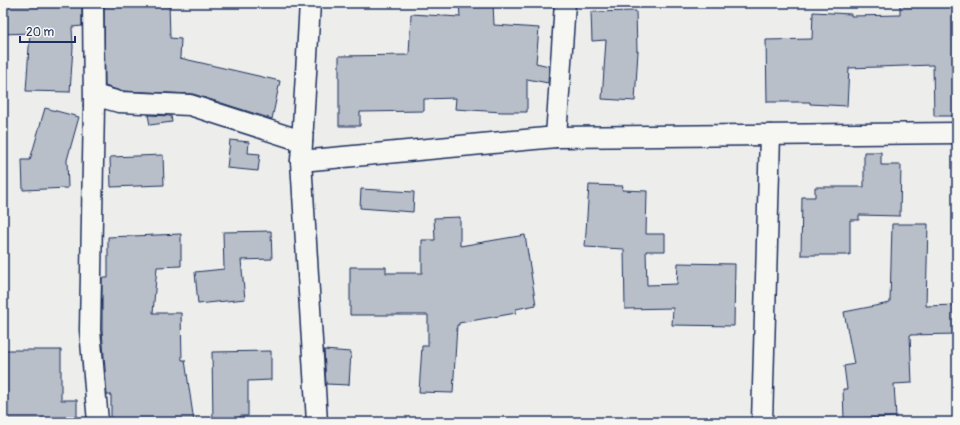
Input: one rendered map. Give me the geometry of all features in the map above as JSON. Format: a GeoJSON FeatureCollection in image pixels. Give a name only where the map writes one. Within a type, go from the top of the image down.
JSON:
{"type":"FeatureCollection","features":[{"type":"Feature","properties":{"kind":"street"},"geometry":{"type":"LineString","coordinates":[[93,3],[94,105],[90,330],[98,422]]}},
{"type":"Feature","properties":{"kind":"street"},"geometry":{"type":"LineString","coordinates":[[310,3],[301,161],[317,422]]}},
{"type":"Feature","properties":{"kind":"street"},"geometry":{"type":"LineString","coordinates":[[556,137],[565,3]]}},
{"type":"Feature","properties":{"kind":"street"},"geometry":{"type":"LineString","coordinates":[[94,105],[101,97],[119,102],[190,105],[302,141]]}},
{"type":"Feature","properties":{"kind":"street"},"geometry":{"type":"LineString","coordinates":[[301,161],[556,137],[957,133]]}},
{"type":"Feature","properties":{"kind":"street"},"geometry":{"type":"LineString","coordinates":[[762,422],[770,135]]}},
{"type":"Feature","properties":{"kind":"building"},"geometry":{"type":"Polygon","coordinates":[[[3,3],[82,3],[82,26],[72,27],[73,47],[70,92],[26,91],[30,33],[3,34],[3,3]]]}},
{"type":"Feature","properties":{"kind":"building"},"geometry":{"type":"Polygon","coordinates":[[[104,3],[169,3],[170,38],[181,39],[180,58],[280,81],[272,119],[193,94],[121,91],[105,86],[104,3]]]}},
{"type":"Feature","properties":{"kind":"building"},"geometry":{"type":"Polygon","coordinates":[[[459,3],[493,3],[494,25],[539,28],[536,63],[549,66],[548,83],[527,79],[527,112],[455,109],[456,98],[424,99],[424,111],[360,112],[360,126],[339,126],[339,56],[409,55],[411,14],[460,17],[459,3]]]}},
{"type":"Feature","properties":{"kind":"building"},"geometry":{"type":"Polygon","coordinates":[[[900,3],[957,3],[957,116],[934,116],[933,65],[849,68],[847,106],[810,104],[810,102],[767,102],[766,40],[812,39],[813,12],[851,14],[851,16],[900,15],[900,3]]]}},
{"type":"Feature","properties":{"kind":"building"},"geometry":{"type":"Polygon","coordinates":[[[636,11],[638,51],[635,101],[602,99],[606,40],[592,41],[591,12],[636,11]]]}},
{"type":"Feature","properties":{"kind":"building"},"geometry":{"type":"Polygon","coordinates":[[[45,108],[79,117],[67,160],[68,188],[23,190],[22,160],[30,160],[45,108]]]}},
{"type":"Feature","properties":{"kind":"building"},"geometry":{"type":"Polygon","coordinates":[[[148,115],[171,116],[172,122],[150,125],[148,115]]]}},
{"type":"Feature","properties":{"kind":"building"},"geometry":{"type":"Polygon","coordinates":[[[230,140],[249,142],[248,153],[260,154],[258,171],[227,168],[230,140]]]}},
{"type":"Feature","properties":{"kind":"building"},"geometry":{"type":"Polygon","coordinates":[[[864,152],[881,152],[881,165],[901,165],[900,216],[859,215],[859,220],[850,220],[850,255],[801,255],[802,197],[815,197],[815,187],[864,187],[864,152]]]}},
{"type":"Feature","properties":{"kind":"building"},"geometry":{"type":"Polygon","coordinates":[[[163,155],[164,185],[111,187],[110,157],[163,155]]]}},
{"type":"Feature","properties":{"kind":"building"},"geometry":{"type":"Polygon","coordinates":[[[589,185],[623,186],[622,190],[647,191],[646,234],[665,234],[665,251],[646,251],[647,285],[677,284],[678,263],[735,264],[734,326],[672,325],[673,308],[625,309],[624,249],[585,247],[589,185]]]}},
{"type":"Feature","properties":{"kind":"building"},"geometry":{"type":"Polygon","coordinates":[[[361,189],[414,192],[413,212],[360,208],[361,189]]]}},
{"type":"Feature","properties":{"kind":"building"},"geometry":{"type":"Polygon","coordinates":[[[460,217],[460,246],[525,235],[536,305],[516,309],[516,313],[459,323],[459,325],[457,325],[453,393],[419,392],[422,346],[428,346],[428,315],[350,315],[350,267],[386,267],[386,273],[422,273],[422,240],[435,240],[434,218],[460,217]]]}},
{"type":"Feature","properties":{"kind":"building"},"geometry":{"type":"Polygon","coordinates":[[[892,224],[928,224],[926,306],[957,305],[957,334],[910,335],[912,383],[894,384],[896,417],[844,419],[843,389],[847,389],[844,366],[854,364],[844,312],[890,303],[892,224]]]}},
{"type":"Feature","properties":{"kind":"building"},"geometry":{"type":"Polygon","coordinates":[[[271,231],[272,259],[241,260],[245,299],[198,304],[195,272],[224,269],[223,232],[271,231]]]}},
{"type":"Feature","properties":{"kind":"building"},"geometry":{"type":"Polygon","coordinates":[[[181,234],[181,266],[157,267],[153,313],[181,313],[182,360],[185,360],[194,422],[111,422],[111,395],[107,395],[102,330],[102,278],[108,278],[108,237],[181,234]]]}},
{"type":"Feature","properties":{"kind":"building"},"geometry":{"type":"Polygon","coordinates":[[[3,350],[61,350],[61,400],[77,400],[77,422],[3,422],[3,350]]]}},
{"type":"Feature","properties":{"kind":"building"},"geometry":{"type":"Polygon","coordinates":[[[324,350],[351,352],[349,385],[326,384],[324,350]]]}},
{"type":"Feature","properties":{"kind":"building"},"geometry":{"type":"Polygon","coordinates":[[[271,351],[271,380],[248,381],[248,416],[240,416],[240,422],[213,422],[212,352],[271,351]]]}}]}
